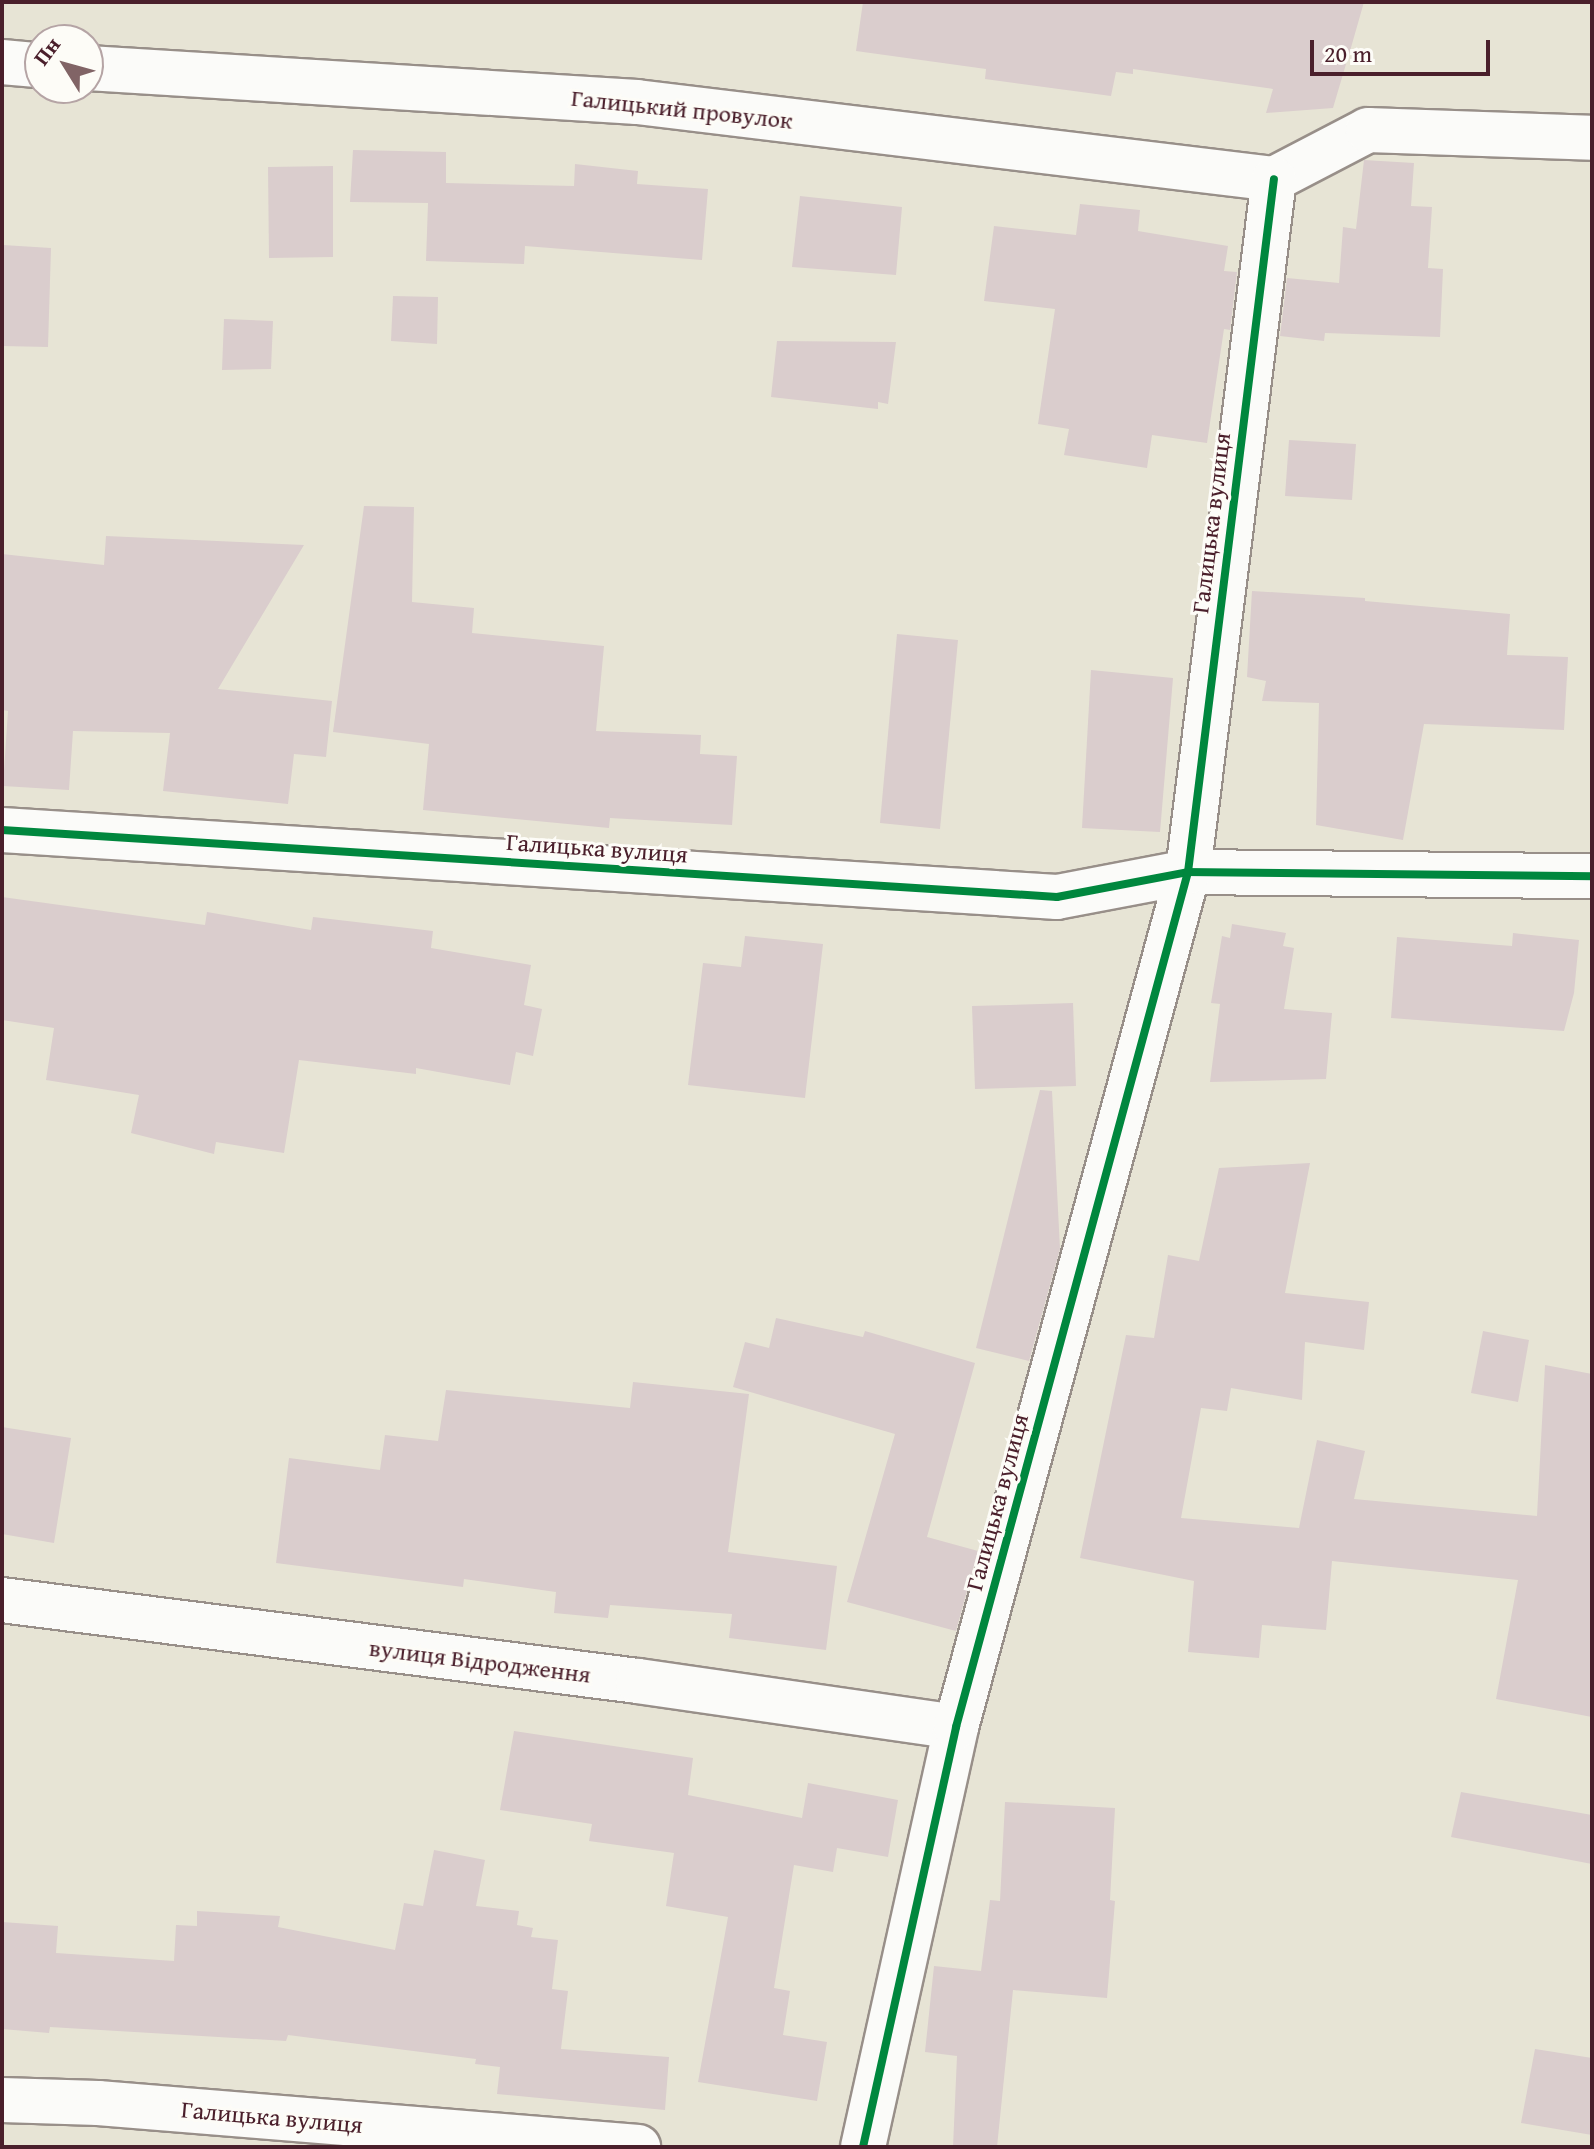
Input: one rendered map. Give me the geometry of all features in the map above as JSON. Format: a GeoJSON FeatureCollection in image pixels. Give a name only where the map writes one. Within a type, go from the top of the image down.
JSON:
{"type":"FeatureCollection","features":[{"type":"Feature","properties":{"kind":"street"},"geometry":{"type":"LineString","coordinates":[[2,62],[24,64]]}},
{"type":"Feature","properties":{"kind":"street","name":"Галицький провулок"},"geometry":{"type":"LineString","coordinates":[[104,69],[637,102],[1274,179]]}},
{"type":"Feature","properties":{"kind":"street"},"geometry":{"type":"LineString","coordinates":[[1274,179],[1368,130],[1592,138]]}},
{"type":"Feature","properties":{"kind":"street","name":"Галицька вулиця"},"geometry":{"type":"LineString","coordinates":[[863,2147],[956,1727],[1188,872],[1274,179]]}},
{"type":"Feature","properties":{"kind":"street","name":"Галицька вулиця"},"geometry":{"type":"LineString","coordinates":[[2,830],[1057,897],[1188,872],[1592,876]]}},
{"type":"Feature","properties":{"kind":"street","name":"вулиця Відродження"},"geometry":{"type":"LineString","coordinates":[[2,1600],[638,1681],[956,1727]]}},
{"type":"Feature","properties":{"kind":"street","name":"Галицька вулиця"},"geometry":{"type":"LineString","coordinates":[[2,2100],[98,2103],[638,2147]]}},
{"type":"Feature","properties":{"kind":"building"},"geometry":{"type":"Polygon","coordinates":[[[863,2],[1364,2],[1348,58],[1330,63],[1346,64],[1333,108],[1266,113],[1273,89],[1133,69],[1133,74],[1116,72],[1111,96],[985,79],[986,69],[856,51],[863,2]]]}},
{"type":"Feature","properties":{"kind":"building"},"geometry":{"type":"Polygon","coordinates":[[[353,150],[446,152],[446,183],[574,186],[575,164],[638,171],[637,184],[708,189],[702,260],[525,246],[524,264],[426,261],[428,203],[350,202],[353,150]]]}},
{"type":"Feature","properties":{"kind":"building"},"geometry":{"type":"Polygon","coordinates":[[[1364,160],[1414,163],[1411,206],[1432,207],[1428,268],[1443,269],[1440,337],[1325,333],[1324,341],[1280,336],[1287,278],[1339,283],[1343,227],[1356,229],[1364,160]]]}},
{"type":"Feature","properties":{"kind":"building"},"geometry":{"type":"Polygon","coordinates":[[[333,166],[333,257],[269,258],[268,167],[333,166]]]}},
{"type":"Feature","properties":{"kind":"building"},"geometry":{"type":"Polygon","coordinates":[[[800,196],[902,207],[896,275],[792,267],[800,196]]]}},
{"type":"Feature","properties":{"kind":"building"},"geometry":{"type":"Polygon","coordinates":[[[1080,204],[1140,210],[1138,231],[1228,246],[1224,271],[1237,272],[1230,330],[1224,329],[1207,443],[1152,435],[1147,468],[1064,455],[1069,429],[1038,424],[1055,309],[984,301],[994,226],[1076,235],[1080,204]]]}},
{"type":"Feature","properties":{"kind":"building"},"geometry":{"type":"Polygon","coordinates":[[[3,245],[51,248],[48,347],[2,346],[3,245]]]}},
{"type":"Feature","properties":{"kind":"building"},"geometry":{"type":"Polygon","coordinates":[[[393,296],[438,297],[437,344],[391,341],[393,296]]]}},
{"type":"Feature","properties":{"kind":"building"},"geometry":{"type":"Polygon","coordinates":[[[224,319],[273,321],[271,369],[222,370],[224,319]]]}},
{"type":"Feature","properties":{"kind":"building"},"geometry":{"type":"Polygon","coordinates":[[[777,341],[896,342],[888,404],[878,402],[878,409],[771,397],[777,341]]]}},
{"type":"Feature","properties":{"kind":"building"},"geometry":{"type":"Polygon","coordinates":[[[1289,440],[1356,444],[1352,500],[1285,496],[1289,440]]]}},
{"type":"Feature","properties":{"kind":"building"},"geometry":{"type":"Polygon","coordinates":[[[364,506],[414,507],[412,602],[474,608],[472,633],[604,646],[596,731],[701,735],[700,754],[737,756],[732,825],[610,818],[609,828],[423,810],[429,744],[333,732],[364,506]]]}},
{"type":"Feature","properties":{"kind":"building"},"geometry":{"type":"Polygon","coordinates":[[[106,536],[304,545],[218,689],[332,701],[326,757],[294,754],[288,804],[163,791],[170,733],[73,731],[69,790],[3,786],[8,711],[2,710],[2,554],[104,565],[106,536]]]}},
{"type":"Feature","properties":{"kind":"building"},"geometry":{"type":"Polygon","coordinates":[[[1252,591],[1365,598],[1365,601],[1510,614],[1507,655],[1568,657],[1564,730],[1424,724],[1403,840],[1316,825],[1319,703],[1262,701],[1266,681],[1247,677],[1252,591]]]}},
{"type":"Feature","properties":{"kind":"building"},"geometry":{"type":"Polygon","coordinates":[[[897,634],[958,640],[940,829],[880,823],[897,634]]]}},
{"type":"Feature","properties":{"kind":"building"},"geometry":{"type":"Polygon","coordinates":[[[1091,670],[1173,678],[1160,832],[1082,828],[1091,670]]]}},
{"type":"Feature","properties":{"kind":"building"},"geometry":{"type":"Polygon","coordinates":[[[2,897],[205,925],[207,912],[311,930],[313,917],[433,931],[431,948],[531,965],[524,1005],[542,1009],[533,1056],[516,1052],[510,1085],[416,1068],[416,1074],[299,1060],[284,1153],[216,1142],[214,1154],[131,1133],[139,1095],[46,1080],[54,1028],[2,1020],[2,897]]]}},
{"type":"Feature","properties":{"kind":"building"},"geometry":{"type":"Polygon","coordinates":[[[1232,924],[1286,933],[1283,946],[1294,948],[1284,1009],[1332,1013],[1326,1079],[1210,1082],[1220,1004],[1211,1003],[1222,936],[1230,938],[1232,924]]]}},
{"type":"Feature","properties":{"kind":"building"},"geometry":{"type":"Polygon","coordinates":[[[1513,933],[1579,940],[1574,993],[1564,1031],[1391,1018],[1397,937],[1512,946],[1513,933]]]}},
{"type":"Feature","properties":{"kind":"building"},"geometry":{"type":"Polygon","coordinates":[[[745,936],[823,944],[805,1098],[688,1085],[703,963],[741,967],[745,936]]]}},
{"type":"Feature","properties":{"kind":"building"},"geometry":{"type":"Polygon","coordinates":[[[1073,1003],[1076,1086],[975,1089],[972,1006],[1073,1003]]]}},
{"type":"Feature","properties":{"kind":"building"},"geometry":{"type":"Polygon","coordinates":[[[1040,1090],[1052,1091],[1060,1249],[1029,1361],[976,1348],[1040,1090]]]}},
{"type":"Feature","properties":{"kind":"building"},"geometry":{"type":"Polygon","coordinates":[[[1310,1163],[1285,1293],[1369,1302],[1364,1350],[1305,1342],[1302,1400],[1231,1388],[1227,1411],[1201,1408],[1181,1518],[1299,1528],[1317,1440],[1365,1451],[1354,1499],[1537,1516],[1545,1365],[1592,1374],[1592,1717],[1496,1699],[1518,1580],[1332,1561],[1326,1630],[1262,1625],[1259,1658],[1188,1652],[1194,1581],[1080,1558],[1126,1335],[1154,1338],[1168,1255],[1199,1261],[1219,1168],[1310,1163]]]}},
{"type":"Feature","properties":{"kind":"building"},"geometry":{"type":"Polygon","coordinates":[[[776,1318],[863,1337],[865,1331],[975,1363],[927,1537],[978,1551],[956,1631],[847,1602],[895,1434],[733,1387],[745,1342],[769,1348],[776,1318]]]}},
{"type":"Feature","properties":{"kind":"building"},"geometry":{"type":"Polygon","coordinates":[[[1483,1331],[1529,1340],[1518,1402],[1471,1393],[1483,1331]]]}},
{"type":"Feature","properties":{"kind":"building"},"geometry":{"type":"Polygon","coordinates":[[[633,1382],[749,1394],[728,1552],[837,1566],[826,1650],[729,1638],[732,1614],[610,1605],[608,1618],[554,1613],[556,1592],[464,1579],[463,1587],[276,1563],[289,1458],[380,1470],[385,1435],[438,1441],[446,1390],[630,1408],[633,1382]]]}},
{"type":"Feature","properties":{"kind":"building"},"geometry":{"type":"Polygon","coordinates":[[[2,1427],[71,1438],[54,1543],[2,1534],[2,1427]]]}},
{"type":"Feature","properties":{"kind":"building"},"geometry":{"type":"Polygon","coordinates":[[[514,1731],[693,1758],[688,1795],[802,1818],[808,1783],[898,1800],[888,1857],[837,1848],[833,1872],[794,1865],[774,1988],[790,1991],[783,2035],[827,2042],[817,2101],[698,2082],[728,1917],[666,1906],[674,1853],[589,1841],[592,1824],[500,1810],[514,1731]]]}},
{"type":"Feature","properties":{"kind":"building"},"geometry":{"type":"Polygon","coordinates":[[[1461,1792],[1592,1815],[1592,1864],[1451,1837],[1461,1792]]]}},
{"type":"Feature","properties":{"kind":"building"},"geometry":{"type":"Polygon","coordinates":[[[1005,1802],[1115,1808],[1110,1900],[1115,1901],[1107,1998],[1013,1990],[997,2147],[953,2147],[957,2056],[925,2052],[934,1966],[981,1971],[990,1900],[1000,1901],[1005,1802]]]}},
{"type":"Feature","properties":{"kind":"building"},"geometry":{"type":"Polygon","coordinates":[[[434,1850],[485,1860],[476,1906],[519,1911],[517,1925],[533,1928],[531,1937],[558,1940],[552,1989],[568,1991],[561,2049],[669,2057],[665,2110],[497,2094],[500,2067],[475,2064],[476,2059],[288,2035],[286,2041],[50,2027],[49,2033],[2,2029],[2,1922],[58,1926],[56,1953],[174,1961],[176,1925],[197,1926],[197,1911],[280,1916],[278,1927],[395,1950],[404,1903],[423,1906],[434,1850]]]}},
{"type":"Feature","properties":{"kind":"building"},"geometry":{"type":"Polygon","coordinates":[[[1535,2049],[1592,2058],[1592,2135],[1521,2123],[1535,2049]]]}},
{"type":"Feature","properties":{"kind":"cycle path"},"geometry":{"type":"LineString","coordinates":[[863,2147],[956,1727],[1188,872],[1274,179]]}},
{"type":"Feature","properties":{"kind":"cycle path"},"geometry":{"type":"LineString","coordinates":[[2,830],[1057,897],[1188,872],[1592,876]]}}]}
